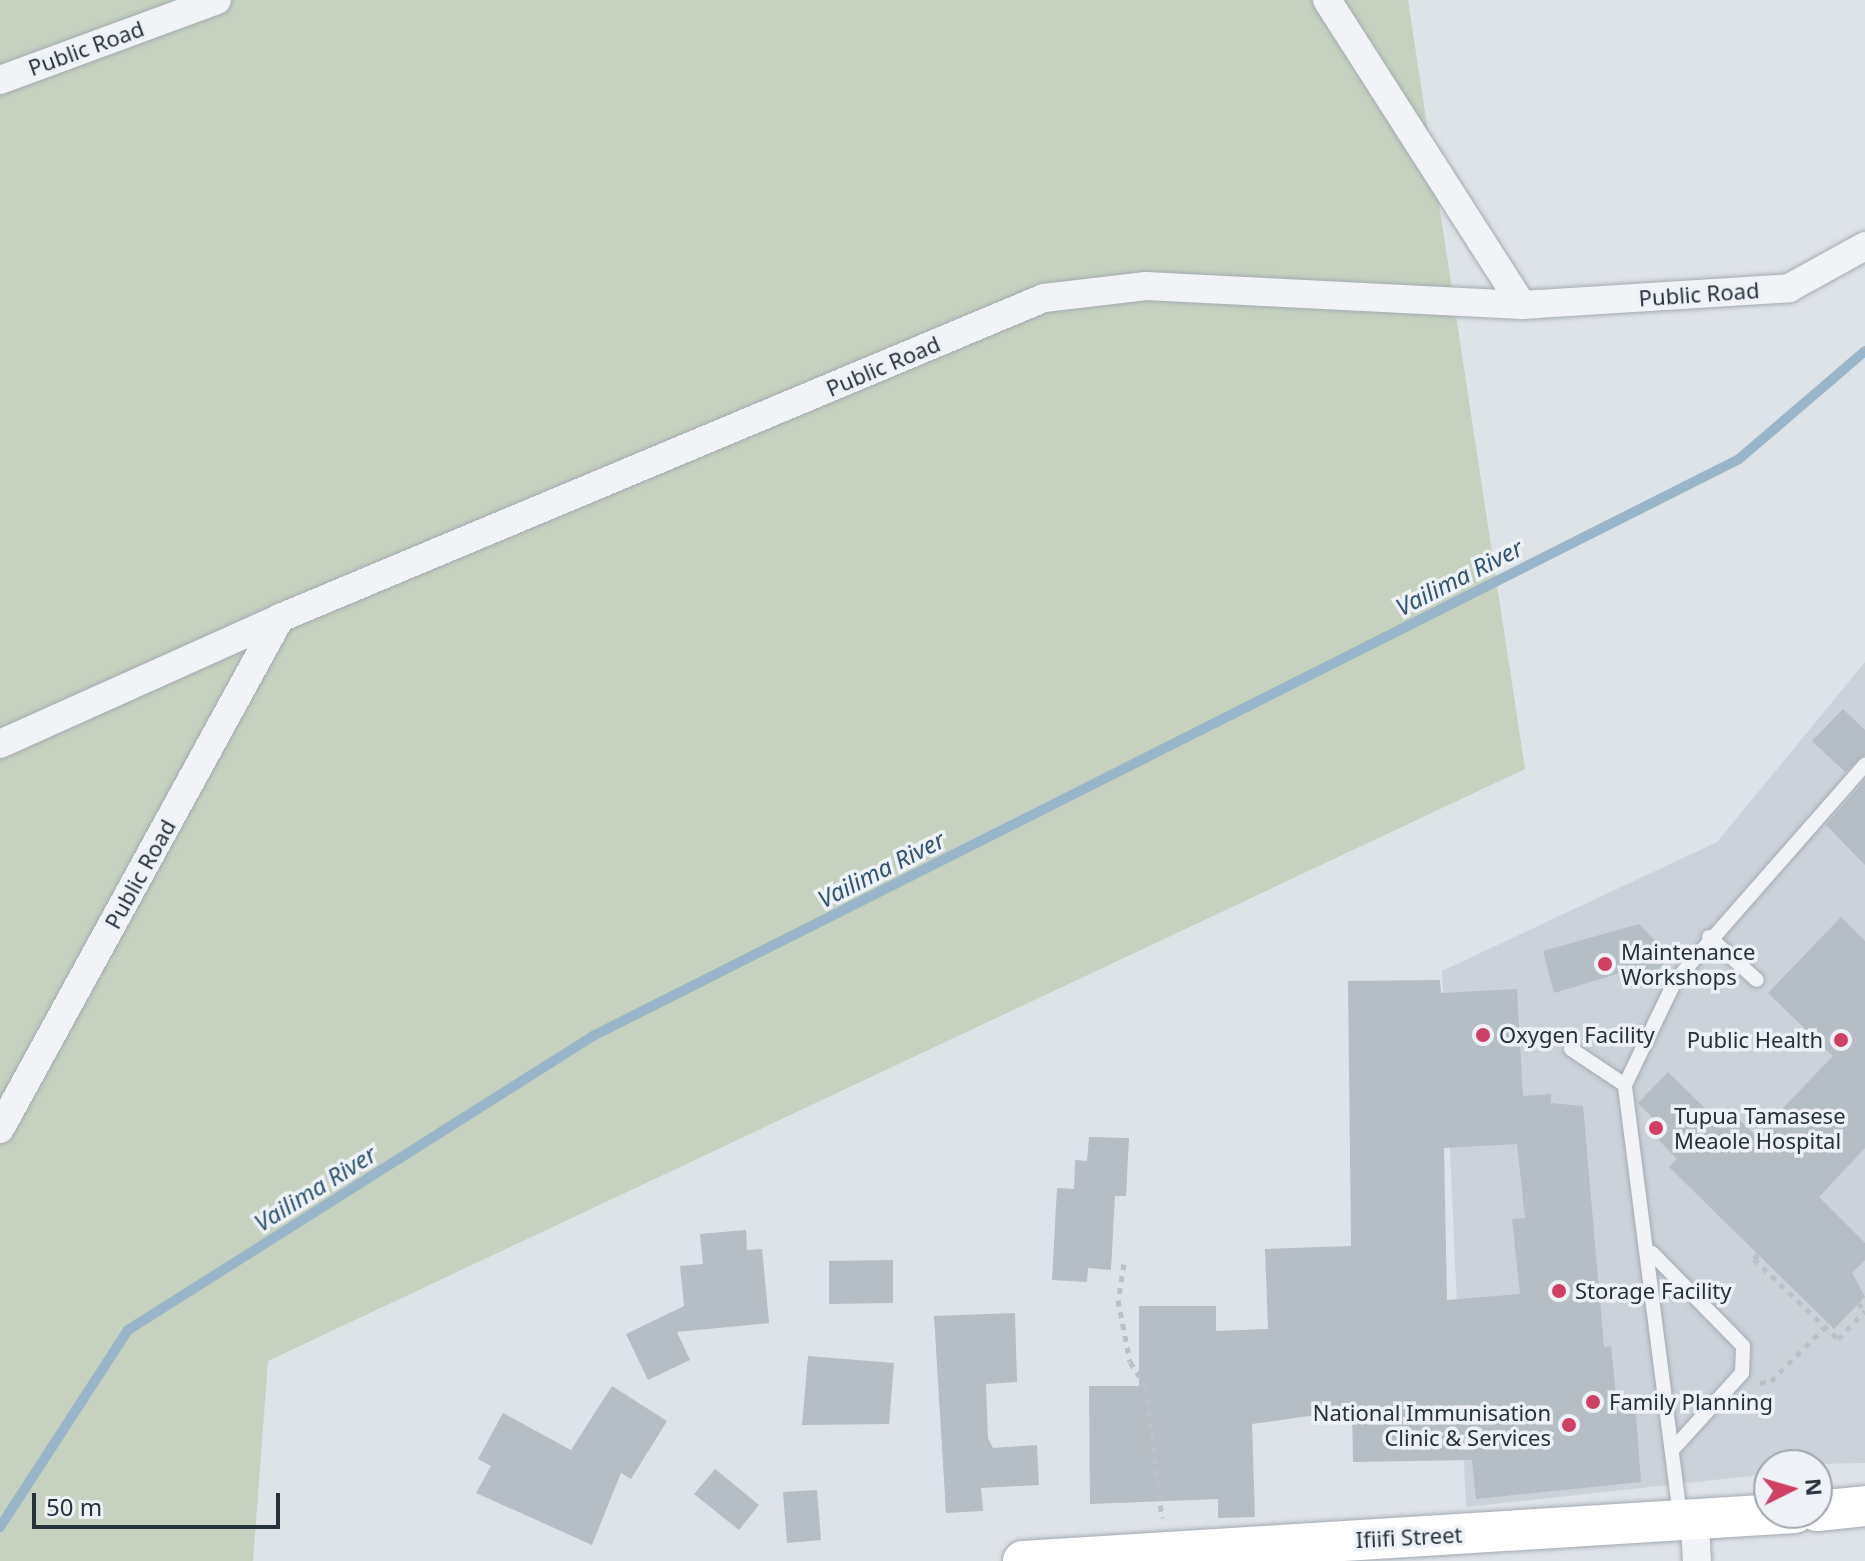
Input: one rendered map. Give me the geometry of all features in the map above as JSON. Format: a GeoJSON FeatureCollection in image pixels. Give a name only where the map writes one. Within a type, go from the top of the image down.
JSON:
{"type":"FeatureCollection","features":[{"type":"Feature","properties":{"kind":"main road"},"geometry":{"type":"LineString","coordinates":[[1833,1509],[1865,1506]]}},
{"type":"Feature","properties":{"kind":"main road","name":"Ifiifi Street"},"geometry":{"type":"LineString","coordinates":[[1023,1561],[1167,1550],[1691,1536],[1753,1522]]}},
{"type":"Feature","properties":{"kind":"street","name":"Public Road"},"geometry":{"type":"LineString","coordinates":[[0,80],[217,0]]}},
{"type":"Feature","properties":{"kind":"street"},"geometry":{"type":"LineString","coordinates":[[1327,0],[1522,305]]}},
{"type":"Feature","properties":{"kind":"street","name":"Public Road"},"geometry":{"type":"LineString","coordinates":[[0,744],[280,618],[1044,298],[1146,286],[1522,305],[1789,288],[1865,246]]}},
{"type":"Feature","properties":{"kind":"street","name":"Public Road"},"geometry":{"type":"LineString","coordinates":[[0,1129],[280,618]]}},
{"type":"Feature","properties":{"kind":"lane"},"geometry":{"type":"LineString","coordinates":[[1691,1536],[1673,1449],[1652,1253],[1625,1085],[1675,981],[1709,937],[1865,765]]}},
{"type":"Feature","properties":{"kind":"lane"},"geometry":{"type":"LineString","coordinates":[[1709,937],[1757,980]]}},
{"type":"Feature","properties":{"kind":"lane"},"geometry":{"type":"LineString","coordinates":[[1571,1049],[1625,1085]]}},
{"type":"Feature","properties":{"kind":"lane"},"geometry":{"type":"LineString","coordinates":[[1652,1253],[1743,1346],[1742,1373],[1673,1449]]}},
{"type":"Feature","properties":{"kind":"path"},"geometry":{"type":"LineString","coordinates":[[1758,1254],[1754,1259],[1838,1339],[1865,1310],[1858,1303]]}},
{"type":"Feature","properties":{"kind":"path"},"geometry":{"type":"LineString","coordinates":[[1124,1264],[1118,1300],[1130,1362],[1146,1386],[1167,1550]]}},
{"type":"Feature","properties":{"kind":"shaded area","name":"Tupua Tamasese Meaole Hospital"},"geometry":{"type":"Polygon","coordinates":[[[1865,662],[1865,1463],[1833,1464],[1833,1449],[1753,1449],[1753,1476],[1466,1507],[1442,971],[1717,842],[1865,662]]]}},
{"type":"Feature","properties":{"kind":"green space"},"geometry":{"type":"Polygon","coordinates":[[[0,0],[1408,0],[1525,769],[268,1361],[253,1561],[0,1561],[0,0]]]}},
{"type":"Feature","properties":{"kind":"building"},"geometry":{"type":"Polygon","coordinates":[[[1843,709],[1865,730],[1865,755],[1845,772],[1812,741],[1843,709]]]}},
{"type":"Feature","properties":{"kind":"building"},"geometry":{"type":"Polygon","coordinates":[[[1865,780],[1865,865],[1826,825],[1865,780]]]}},
{"type":"Feature","properties":{"kind":"building"},"geometry":{"type":"Polygon","coordinates":[[[1841,917],[1865,941],[1865,1148],[1819,1197],[1865,1243],[1865,1260],[1852,1273],[1865,1297],[1834,1329],[1669,1167],[1677,1159],[1644,1125],[1652,1117],[1638,1103],[1668,1072],[1716,1119],[1727,1108],[1756,1136],[1833,1056],[1768,993],[1841,917]]]}},
{"type":"Feature","properties":{"kind":"building","name":"Maintenance Workshops"},"geometry":{"type":"Polygon","coordinates":[[[1639,924],[1671,957],[1641,986],[1627,971],[1554,993],[1543,951],[1639,924]]]}},
{"type":"Feature","properties":{"kind":"building"},"geometry":{"type":"Polygon","coordinates":[[[1440,980],[1441,993],[1517,989],[1523,1096],[1551,1094],[1551,1103],[1583,1106],[1604,1347],[1611,1346],[1617,1403],[1635,1401],[1641,1482],[1476,1499],[1472,1460],[1353,1462],[1352,1410],[1252,1424],[1255,1517],[1218,1518],[1218,1499],[1090,1504],[1089,1386],[1139,1386],[1139,1306],[1216,1306],[1216,1331],[1268,1329],[1265,1249],[1351,1246],[1348,981],[1440,980]],[[1517,1144],[1444,1148],[1447,1300],[1520,1294],[1512,1219],[1525,1218],[1517,1144]]]}},
{"type":"Feature","properties":{"kind":"building"},"geometry":{"type":"Polygon","coordinates":[[[1089,1137],[1129,1138],[1126,1196],[1115,1196],[1111,1270],[1088,1268],[1087,1282],[1052,1280],[1057,1188],[1074,1189],[1075,1160],[1087,1161],[1089,1137]]]}},
{"type":"Feature","properties":{"kind":"building"},"geometry":{"type":"Polygon","coordinates":[[[746,1230],[747,1250],[762,1249],[769,1323],[677,1332],[690,1360],[648,1380],[626,1334],[684,1306],[680,1266],[703,1264],[700,1234],[746,1230]]]}},
{"type":"Feature","properties":{"kind":"building"},"geometry":{"type":"Polygon","coordinates":[[[893,1260],[893,1303],[829,1304],[829,1261],[893,1260]]]}},
{"type":"Feature","properties":{"kind":"building"},"geometry":{"type":"Polygon","coordinates":[[[1015,1313],[1017,1382],[986,1384],[988,1438],[993,1448],[1037,1445],[1039,1485],[981,1488],[983,1511],[946,1513],[934,1316],[1015,1313]]]}},
{"type":"Feature","properties":{"kind":"building"},"geometry":{"type":"Polygon","coordinates":[[[808,1356],[894,1363],[889,1424],[802,1425],[808,1356]]]}},
{"type":"Feature","properties":{"kind":"building"},"geometry":{"type":"Polygon","coordinates":[[[612,1386],[667,1421],[631,1479],[621,1473],[592,1545],[476,1493],[491,1466],[478,1459],[503,1413],[571,1450],[612,1386]]]}},
{"type":"Feature","properties":{"kind":"building"},"geometry":{"type":"Polygon","coordinates":[[[715,1469],[759,1505],[739,1530],[694,1494],[715,1469]]]}},
{"type":"Feature","properties":{"kind":"building"},"geometry":{"type":"Polygon","coordinates":[[[817,1490],[821,1540],[787,1543],[783,1492],[817,1490]]]}},
{"type":"Feature","properties":{"kind":"waterway","name":"Vailima River"},"geometry":{"type":"LineString","coordinates":[[0,1527],[128,1330],[593,1036],[1739,459],[1865,351]]}},
{"type":"Feature","properties":{"kind":"place","name":"Maintenance Workshops"},"geometry":{"type":"Point","coordinates":[1605,964]}},
{"type":"Feature","properties":{"kind":"place","name":"Oxygen Facility"},"geometry":{"type":"Point","coordinates":[1483,1035]}},
{"type":"Feature","properties":{"kind":"place","name":"Public Health"},"geometry":{"type":"Point","coordinates":[1841,1040]}},
{"type":"Feature","properties":{"kind":"place","name":"Tupua Tamasese Meaole Hospital"},"geometry":{"type":"Point","coordinates":[1656,1128]}},
{"type":"Feature","properties":{"kind":"place","name":"Storage Facility"},"geometry":{"type":"Point","coordinates":[1559,1291]}},
{"type":"Feature","properties":{"kind":"place","name":"Family Planning"},"geometry":{"type":"Point","coordinates":[1593,1402]}},
{"type":"Feature","properties":{"kind":"place","name":"National Immunisation Clinic & Services"},"geometry":{"type":"Point","coordinates":[1569,1425]}}]}
